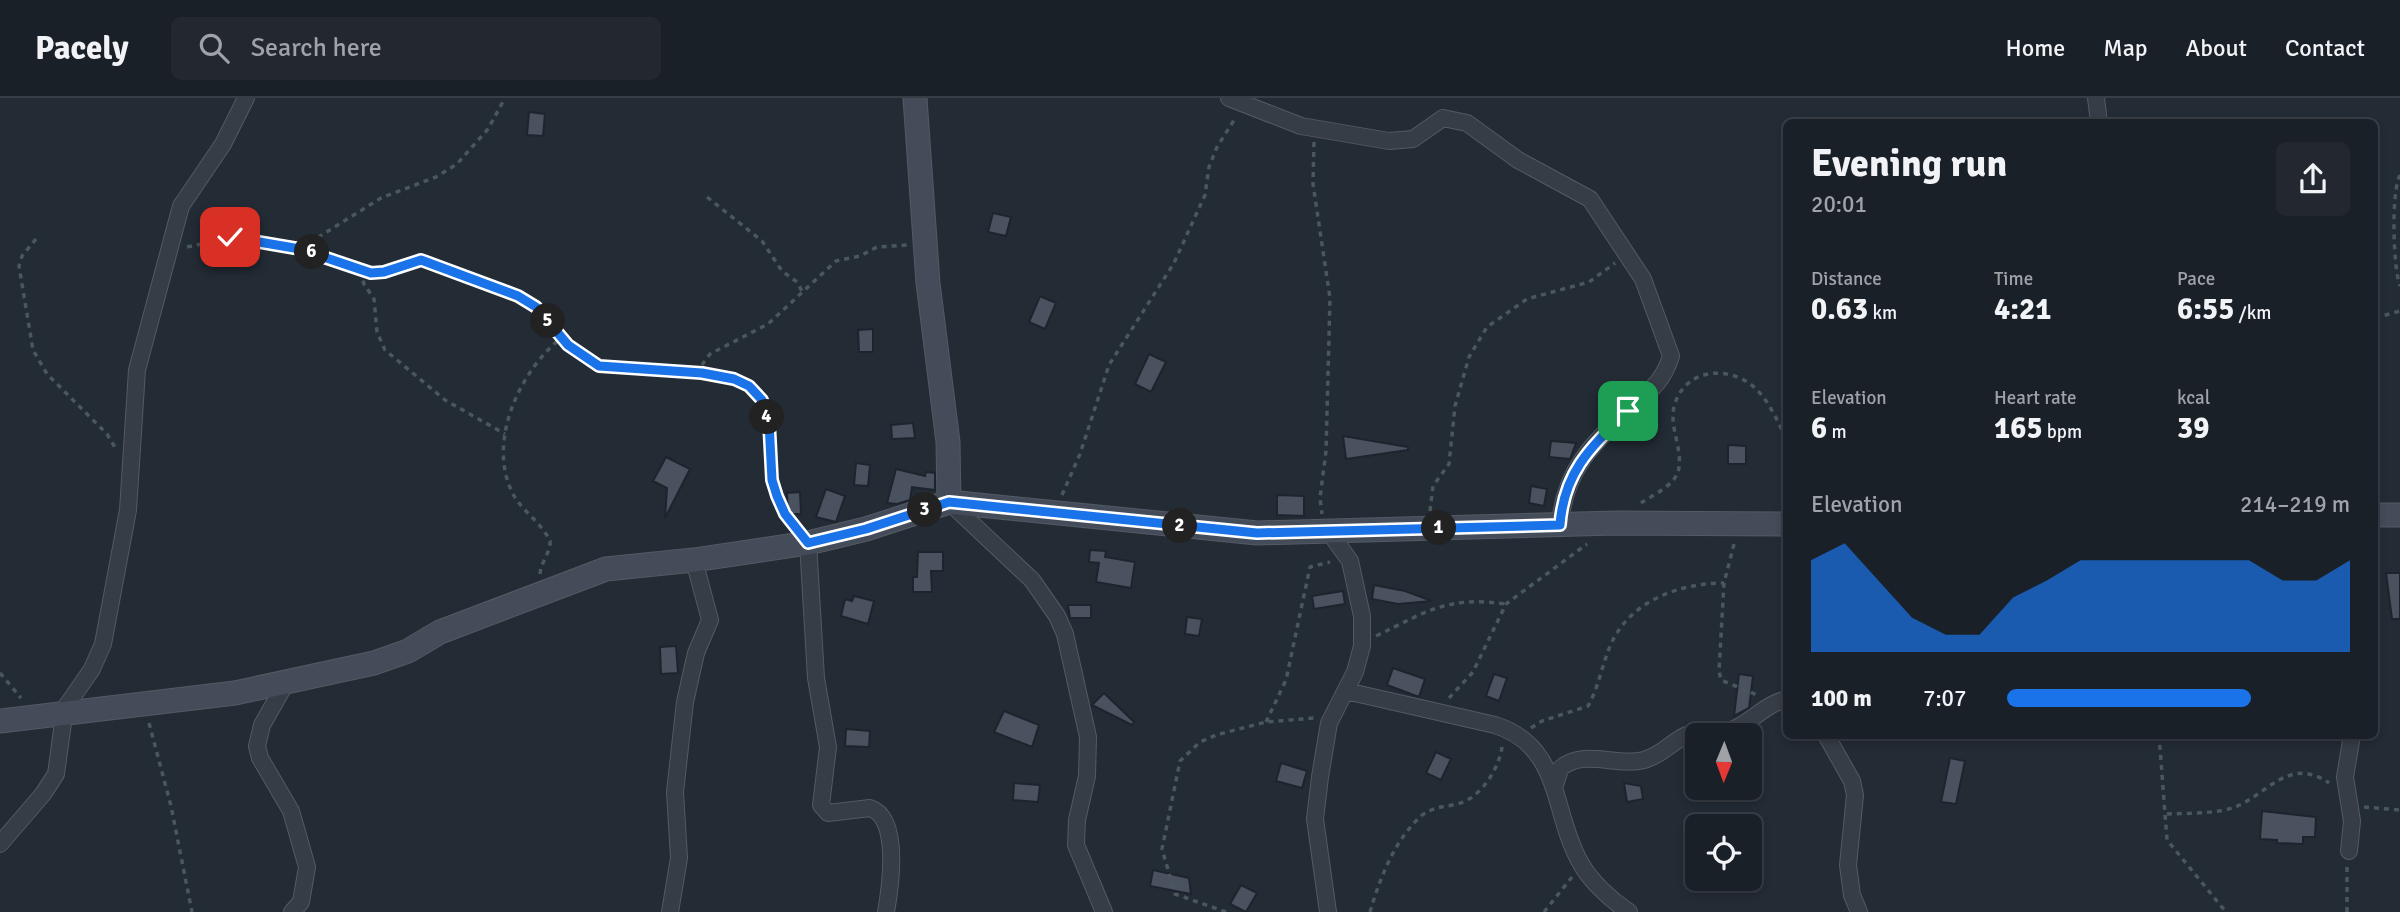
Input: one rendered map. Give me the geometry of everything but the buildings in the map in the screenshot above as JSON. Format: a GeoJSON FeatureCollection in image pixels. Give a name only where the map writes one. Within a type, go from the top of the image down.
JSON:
{"type":"FeatureCollection","features":[{"type":"Feature","properties":{"kind":"street"},"geometry":{"type":"LineString","coordinates":[[0,844],[43,794],[56,774],[63,716],[103,644],[122,552],[137,370],[181,206],[223,144],[246,98]]}},
{"type":"Feature","properties":{"kind":"street"},"geometry":{"type":"LineString","coordinates":[[915,98],[926,241],[948,442],[949,502],[1032,580],[1057,616],[1065,634],[1088,737],[1087,776],[1077,820],[1076,845],[1104,912]]}},
{"type":"Feature","properties":{"kind":"street"},"geometry":{"type":"LineString","coordinates":[[2096,98],[2099,119]]}},
{"type":"Feature","properties":{"kind":"street"},"geometry":{"type":"LineString","coordinates":[[1236,102],[1315,130],[1403,142],[1413,139],[1443,118],[1467,123],[1518,160],[1590,199],[1643,279],[1671,356],[1657,385],[1596,442],[1574,473],[1564,490],[1560,525]]}},
{"type":"Feature","properties":{"kind":"street"},"geometry":{"type":"LineString","coordinates":[[0,721],[63,716],[235,693],[387,660],[440,632],[615,566],[694,560],[808,543],[866,529],[949,502],[1055,510],[1257,533],[1616,523],[1783,524]]}},
{"type":"Feature","properties":{"kind":"street"},"geometry":{"type":"LineString","coordinates":[[2378,515],[2400,515]]}},
{"type":"Feature","properties":{"kind":"street"},"geometry":{"type":"LineString","coordinates":[[1327,529],[1350,561],[1362,616],[1362,646],[1346,691],[1329,723],[1315,819],[1328,912]]}},
{"type":"Feature","properties":{"kind":"street"},"geometry":{"type":"LineString","coordinates":[[808,543],[816,678],[828,747],[821,805],[828,813],[870,808],[880,815],[893,865],[886,912]]}},
{"type":"Feature","properties":{"kind":"street"},"geometry":{"type":"LineString","coordinates":[[670,912],[679,858],[675,792],[685,702],[693,661],[710,621],[694,560]]}},
{"type":"Feature","properties":{"kind":"street"},"geometry":{"type":"LineString","coordinates":[[287,681],[262,725],[257,746],[260,758],[290,811],[307,867],[301,902],[292,912]]}},
{"type":"Feature","properties":{"kind":"street"},"geometry":{"type":"LineString","coordinates":[[1346,691],[1511,731],[1548,770],[1581,864],[1603,890],[1629,912]]}},
{"type":"Feature","properties":{"kind":"street"},"geometry":{"type":"LineString","coordinates":[[1749,723],[1770,705],[1783,700]]}},
{"type":"Feature","properties":{"kind":"street"},"geometry":{"type":"LineString","coordinates":[[1555,785],[1560,769],[1574,760],[1644,760],[1685,735]]}},
{"type":"Feature","properties":{"kind":"street"},"geometry":{"type":"LineString","coordinates":[[1828,739],[1852,781],[1855,796],[1847,865],[1852,895],[1859,912]]}},
{"type":"Feature","properties":{"kind":"street"},"geometry":{"type":"LineString","coordinates":[[2348,851],[2349,801],[2346,761],[2351,739]]}},
{"type":"Feature","properties":{"kind":"path"},"geometry":{"type":"LineString","coordinates":[[300,249],[381,198],[436,177],[457,164],[488,129],[505,98]]}},
{"type":"Feature","properties":{"kind":"path"},"geometry":{"type":"LineString","coordinates":[[1055,510],[1080,454],[1109,365],[1174,262],[1205,195],[1209,167],[1236,102]]}},
{"type":"Feature","properties":{"kind":"path"},"geometry":{"type":"LineString","coordinates":[[1315,130],[1313,184],[1330,298],[1326,451],[1320,498],[1327,529]]}},
{"type":"Feature","properties":{"kind":"path"},"geometry":{"type":"LineString","coordinates":[[2400,175],[2395,190],[2394,255],[2395,272],[2400,286]]}},
{"type":"Feature","properties":{"kind":"path"},"geometry":{"type":"LineString","coordinates":[[708,197],[762,241],[785,275],[797,282],[803,293]]}},
{"type":"Feature","properties":{"kind":"path"},"geometry":{"type":"LineString","coordinates":[[171,243],[195,246],[240,236],[300,249],[360,271],[384,272],[415,260],[429,262],[518,296],[536,307],[561,338],[599,366],[696,373],[734,379],[749,386],[762,400],[769,422],[772,480],[777,496],[785,514],[808,543]]}},
{"type":"Feature","properties":{"kind":"path"},"geometry":{"type":"LineString","coordinates":[[36,239],[22,256],[19,266],[33,350],[47,374],[107,434],[130,479]]}},
{"type":"Feature","properties":{"kind":"path"},"geometry":{"type":"LineString","coordinates":[[696,373],[710,354],[768,324],[836,261],[860,256],[877,247],[926,241]]}},
{"type":"Feature","properties":{"kind":"path"},"geometry":{"type":"LineString","coordinates":[[1428,529],[1433,486],[1449,464],[1455,406],[1466,369],[1487,327],[1527,299],[1589,282],[1606,272],[1626,251]]}},
{"type":"Feature","properties":{"kind":"path"},"geometry":{"type":"LineString","coordinates":[[2394,255],[2400,254]]}},
{"type":"Feature","properties":{"kind":"path"},"geometry":{"type":"LineString","coordinates":[[360,271],[364,284],[374,299],[377,332],[385,350],[445,400],[505,435]]}},
{"type":"Feature","properties":{"kind":"path"},"geometry":{"type":"LineString","coordinates":[[2378,317],[2400,312]]}},
{"type":"Feature","properties":{"kind":"path"},"geometry":{"type":"LineString","coordinates":[[540,594],[541,564],[550,549],[550,541],[514,496],[505,461],[505,435],[520,389],[540,356],[561,338]]}},
{"type":"Feature","properties":{"kind":"path"},"geometry":{"type":"LineString","coordinates":[[1437,713],[1473,671],[1506,604],[1672,482],[1677,473],[1672,418],[1674,405],[1689,380],[1700,374],[1715,373],[1746,381],[1758,391],[1783,433]]}},
{"type":"Feature","properties":{"kind":"path"},"geometry":{"type":"LineString","coordinates":[[1735,524],[1734,546],[1724,583],[1719,671],[1721,680],[1761,697],[1770,705]]}},
{"type":"Feature","properties":{"kind":"path"},"geometry":{"type":"LineString","coordinates":[[1266,722],[1286,680],[1310,567],[1320,563],[1350,561]]}},
{"type":"Feature","properties":{"kind":"path"},"geometry":{"type":"LineString","coordinates":[[1370,912],[1389,859],[1410,828],[1424,814],[1473,798],[1488,779],[1511,731],[1588,706],[1611,644],[1623,623],[1646,603],[1704,583],[1724,583]]}},
{"type":"Feature","properties":{"kind":"path"},"geometry":{"type":"LineString","coordinates":[[1362,646],[1423,611],[1447,603],[1506,604]]}},
{"type":"Feature","properties":{"kind":"path"},"geometry":{"type":"LineString","coordinates":[[0,673],[38,718]]}},
{"type":"Feature","properties":{"kind":"path"},"geometry":{"type":"LineString","coordinates":[[144,704],[171,806],[192,912]]}},
{"type":"Feature","properties":{"kind":"path"},"geometry":{"type":"LineString","coordinates":[[1226,912],[1175,894],[1162,849],[1180,761],[1200,742],[1266,722],[1321,718],[1329,723]]}},
{"type":"Feature","properties":{"kind":"path"},"geometry":{"type":"LineString","coordinates":[[2159,739],[2158,752],[2167,814],[2167,840],[2226,912]]}},
{"type":"Feature","properties":{"kind":"path"},"geometry":{"type":"LineString","coordinates":[[2167,814],[2233,808],[2275,780],[2307,774],[2322,778],[2349,801],[2400,810]]}},
{"type":"Feature","properties":{"kind":"path"},"geometry":{"type":"LineString","coordinates":[[2347,912],[2348,851]]}},
{"type":"Feature","properties":{"kind":"path"},"geometry":{"type":"LineString","coordinates":[[1545,912],[1581,864]]}},
{"type":"Feature","properties":{"kind":"route"},"geometry":{"type":"LineString","coordinates":[[230,237],[252,238],[300,249],[371,273],[384,272],[421,260],[518,296],[536,307],[568,345],[599,366],[610,369],[702,373],[734,379],[749,386],[762,400],[769,422],[772,480],[777,496],[785,514],[808,543],[866,529],[949,502],[1000,508],[1055,510],[1257,533],[1327,529],[1560,525],[1564,490],[1574,473],[1596,442],[1628,411]]}}]}
